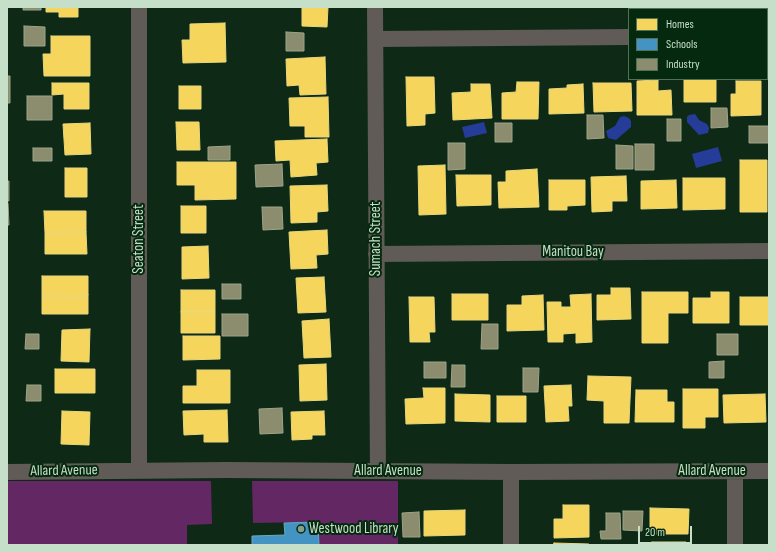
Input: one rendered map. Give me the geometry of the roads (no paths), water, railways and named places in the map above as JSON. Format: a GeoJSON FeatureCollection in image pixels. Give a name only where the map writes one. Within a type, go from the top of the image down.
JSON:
{"type":"FeatureCollection","features":[{"type":"Feature","properties":{"kind":"street","name":"Seaton Street"},"geometry":{"type":"LineString","coordinates":[[139,7],[139,471]]}},
{"type":"Feature","properties":{"kind":"street","name":"Sumach Street"},"geometry":{"type":"LineString","coordinates":[[375,7],[378,471]]}},
{"type":"Feature","properties":{"kind":"street"},"geometry":{"type":"LineString","coordinates":[[376,39],[628,37]]}},
{"type":"Feature","properties":{"kind":"street","name":"Manitou Bay"},"geometry":{"type":"LineString","coordinates":[[376,254],[769,251]]}},
{"type":"Feature","properties":{"kind":"street"},"geometry":{"type":"LineString","coordinates":[[735,471],[735,545]]}},
{"type":"Feature","properties":{"kind":"street","name":"Allard Avenue"},"geometry":{"type":"LineString","coordinates":[[7,472],[769,471]]}},
{"type":"Feature","properties":{"kind":"street"},"geometry":{"type":"LineString","coordinates":[[511,472],[511,545]]}},
{"type":"Feature","properties":{"kind":"water"},"geometry":{"type":"Polygon","coordinates":[[[695,114],[699,120],[707,124],[709,128],[708,133],[699,135],[687,122],[687,117],[689,115],[695,114]]]}},
{"type":"Feature","properties":{"kind":"water"},"geometry":{"type":"Polygon","coordinates":[[[624,116],[629,118],[631,121],[631,127],[616,140],[608,138],[606,131],[615,126],[620,117],[624,116]]]}},
{"type":"Feature","properties":{"kind":"water"},"geometry":{"type":"Polygon","coordinates":[[[484,122],[487,133],[465,138],[462,127],[484,122]]]}},
{"type":"Feature","properties":{"kind":"water"},"geometry":{"type":"Polygon","coordinates":[[[718,147],[722,161],[696,168],[692,154],[718,147]]]}},
{"type":"Feature","properties":{"kind":"place","name":"Westwood Library"},"geometry":{"type":"Point","coordinates":[301,529]}}]}
